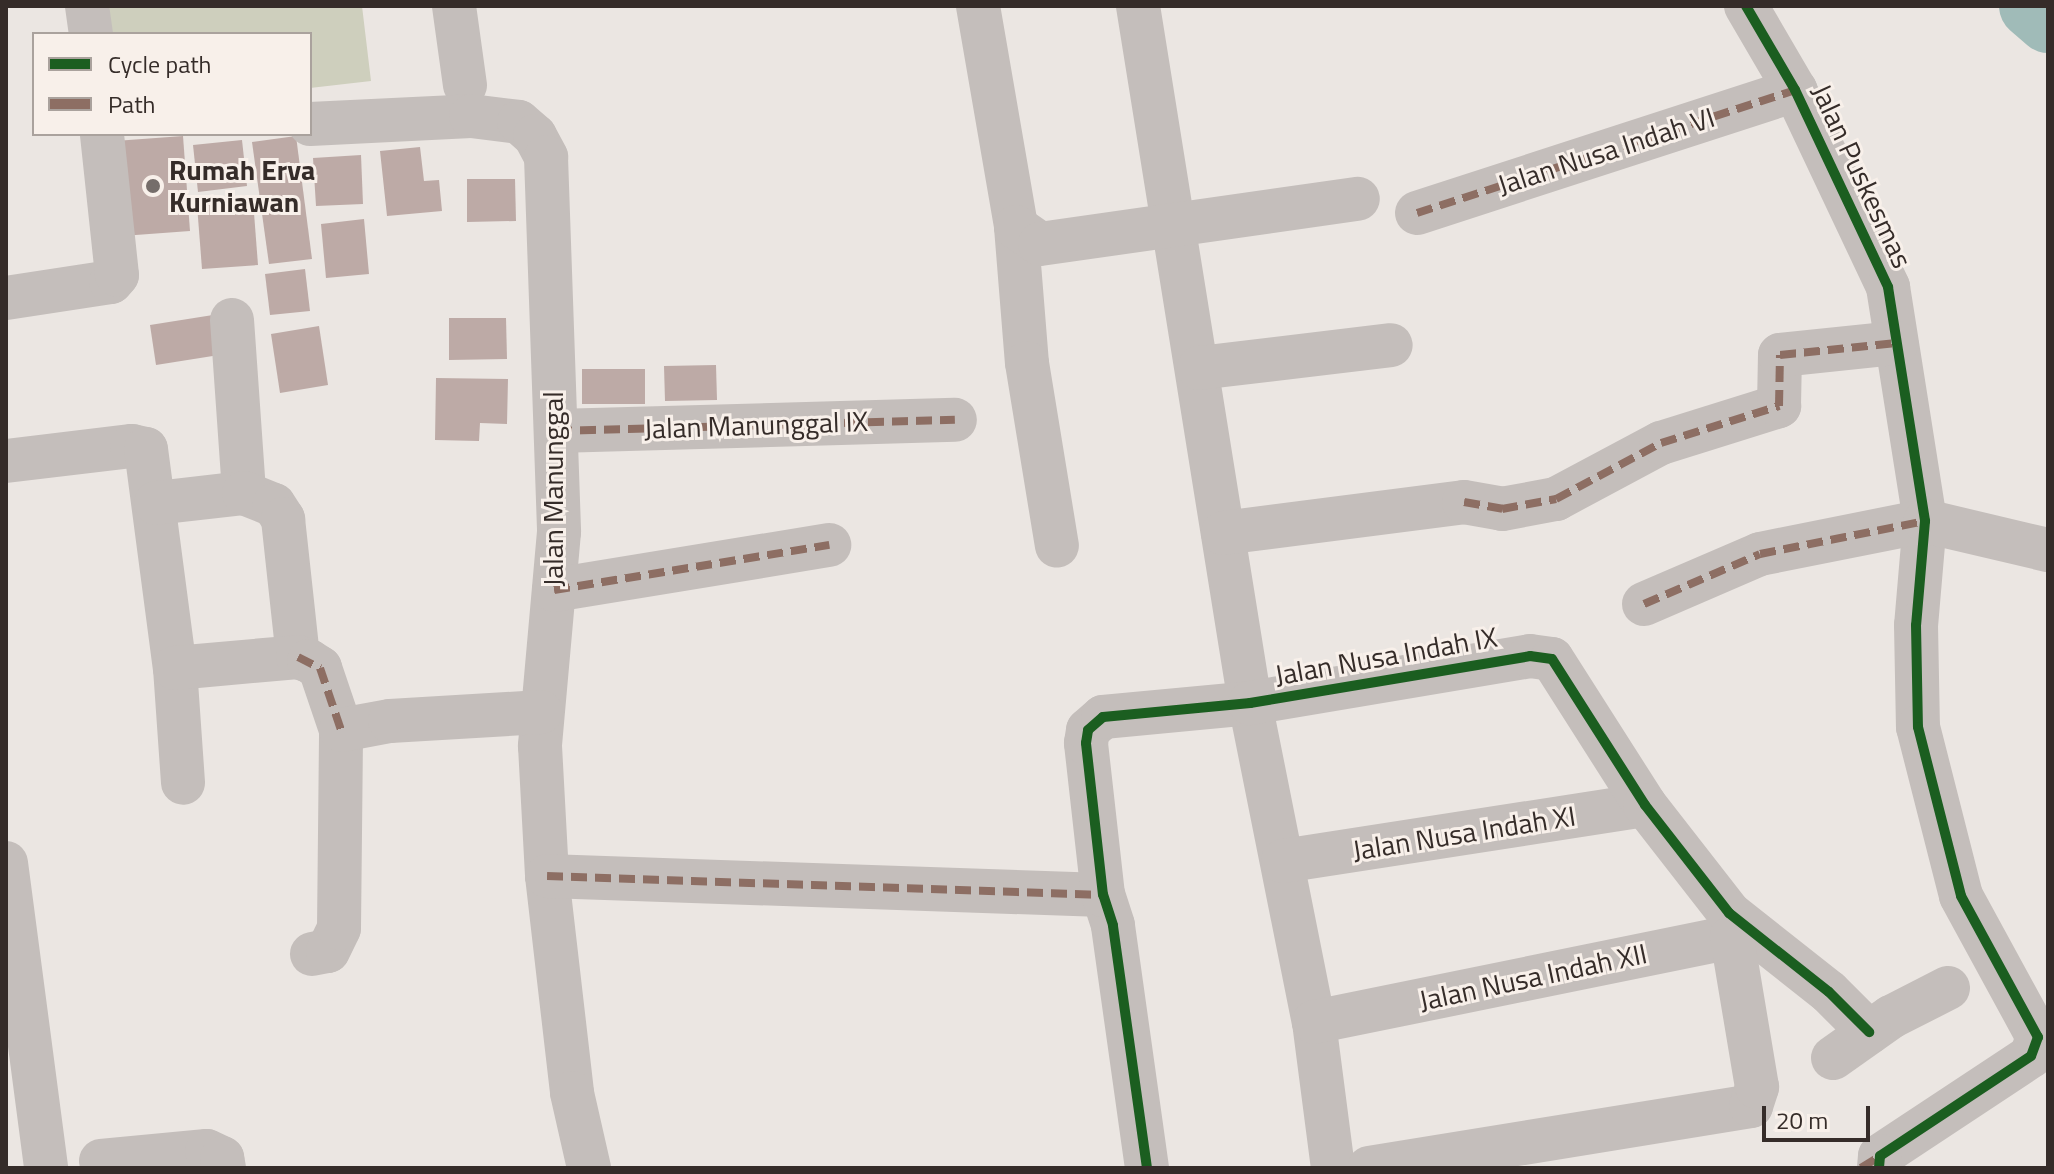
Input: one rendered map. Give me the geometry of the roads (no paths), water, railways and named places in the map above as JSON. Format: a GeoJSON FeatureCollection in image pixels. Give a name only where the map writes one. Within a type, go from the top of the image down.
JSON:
{"type":"FeatureCollection","features":[{"type":"Feature","properties":{"kind":"street"},"geometry":{"type":"LineString","coordinates":[[87,6],[91,32]]}},
{"type":"Feature","properties":{"kind":"street"},"geometry":{"type":"LineString","coordinates":[[454,6],[465,85]]}},
{"type":"Feature","properties":{"kind":"street"},"geometry":{"type":"LineString","coordinates":[[978,6],[1016,227],[1027,363],[1057,546]]}},
{"type":"Feature","properties":{"kind":"street"},"geometry":{"type":"LineString","coordinates":[[1138,6],[1199,368],[1250,703],[1314,1022],[1333,1168]]}},
{"type":"Feature","properties":{"kind":"street","name":"Jalan Puskesmas"},"geometry":{"type":"LineString","coordinates":[[1746,6],[1795,90],[1880,266],[1925,521],[1916,625],[1918,727],[1961,896],[2041,1043]]}},
{"type":"Feature","properties":{"kind":"street","name":"Jalan Nusa Indah VI"},"geometry":{"type":"LineString","coordinates":[[1417,213],[1795,90]]}},
{"type":"Feature","properties":{"kind":"street","name":"Jalan Manunggal"},"geometry":{"type":"LineString","coordinates":[[312,124],[471,116],[519,122],[535,136],[546,157],[559,532],[541,712],[547,876],[572,1093],[589,1168]]}},
{"type":"Feature","properties":{"kind":"street"},"geometry":{"type":"LineString","coordinates":[[6,298],[111,282],[118,256],[102,136]]}},
{"type":"Feature","properties":{"kind":"street"},"geometry":{"type":"LineString","coordinates":[[1016,227],[1040,244],[1172,222],[1358,199]]}},
{"type":"Feature","properties":{"kind":"street"},"geometry":{"type":"LineString","coordinates":[[232,320],[244,493]]}},
{"type":"Feature","properties":{"kind":"street"},"geometry":{"type":"LineString","coordinates":[[1223,533],[1464,502],[1502,509],[1556,499],[1661,443],[1779,406],[1780,355],[1896,343]]}},
{"type":"Feature","properties":{"kind":"street"},"geometry":{"type":"LineString","coordinates":[[1199,368],[1391,345]]}},
{"type":"Feature","properties":{"kind":"street","name":"Jalan Manunggal IX"},"geometry":{"type":"LineString","coordinates":[[556,431],[955,420]]}},
{"type":"Feature","properties":{"kind":"street"},"geometry":{"type":"LineString","coordinates":[[6,461],[132,446],[146,449],[156,503],[175,668],[183,783]]}},
{"type":"Feature","properties":{"kind":"street"},"geometry":{"type":"LineString","coordinates":[[156,503],[244,493],[274,505],[283,519],[298,657]]}},
{"type":"Feature","properties":{"kind":"street"},"geometry":{"type":"LineString","coordinates":[[1644,604],[1760,554],[1925,521],[2048,550]]}},
{"type":"Feature","properties":{"kind":"street"},"geometry":{"type":"LineString","coordinates":[[554,590],[829,545]]}},
{"type":"Feature","properties":{"kind":"street","name":"Jalan Nusa Indah IX"},"geometry":{"type":"LineString","coordinates":[[1103,895],[1086,743],[1095,721],[1250,703],[1530,656],[1552,659],[1570,681],[1645,805]]}},
{"type":"Feature","properties":{"kind":"street"},"geometry":{"type":"LineString","coordinates":[[175,668],[298,657],[320,668],[341,730],[339,928],[328,951],[312,954]]}},
{"type":"Feature","properties":{"kind":"street"},"geometry":{"type":"LineString","coordinates":[[341,730],[390,721],[541,712]]}},
{"type":"Feature","properties":{"kind":"street"},"geometry":{"type":"LineString","coordinates":[[1369,1168],[1751,1106],[1757,1087],[1742,935],[1729,913],[1645,805]]}},
{"type":"Feature","properties":{"kind":"street","name":"Jalan Nusa Indah XI"},"geometry":{"type":"LineString","coordinates":[[1283,861],[1645,805]]}},
{"type":"Feature","properties":{"kind":"street"},"geometry":{"type":"LineString","coordinates":[[6,863],[46,1168]]}},
{"type":"Feature","properties":{"kind":"street"},"geometry":{"type":"LineString","coordinates":[[547,876],[1103,895],[1113,925],[1147,1168]]}},
{"type":"Feature","properties":{"kind":"street"},"geometry":{"type":"LineString","coordinates":[[1742,935],[1829,992],[1869,1032]]}},
{"type":"Feature","properties":{"kind":"street","name":"Jalan Nusa Indah XII"},"geometry":{"type":"LineString","coordinates":[[1314,1022],[1742,935]]}},
{"type":"Feature","properties":{"kind":"street"},"geometry":{"type":"LineString","coordinates":[[1833,1058],[1869,1032],[1948,988]]}},
{"type":"Feature","properties":{"kind":"street"},"geometry":{"type":"LineString","coordinates":[[1873,1164],[2009,1074],[2041,1043]]}},
{"type":"Feature","properties":{"kind":"street"},"geometry":{"type":"LineString","coordinates":[[101,1161],[207,1151],[222,1158],[224,1168]]}},
{"type":"Feature","properties":{"kind":"waterway"},"geometry":{"type":"LineString","coordinates":[[2031,6],[2048,21]]}},
{"type":"Feature","properties":{"kind":"place","name":"Rumah Erva Kurniawan"},"geometry":{"type":"Point","coordinates":[153,186]}}]}
